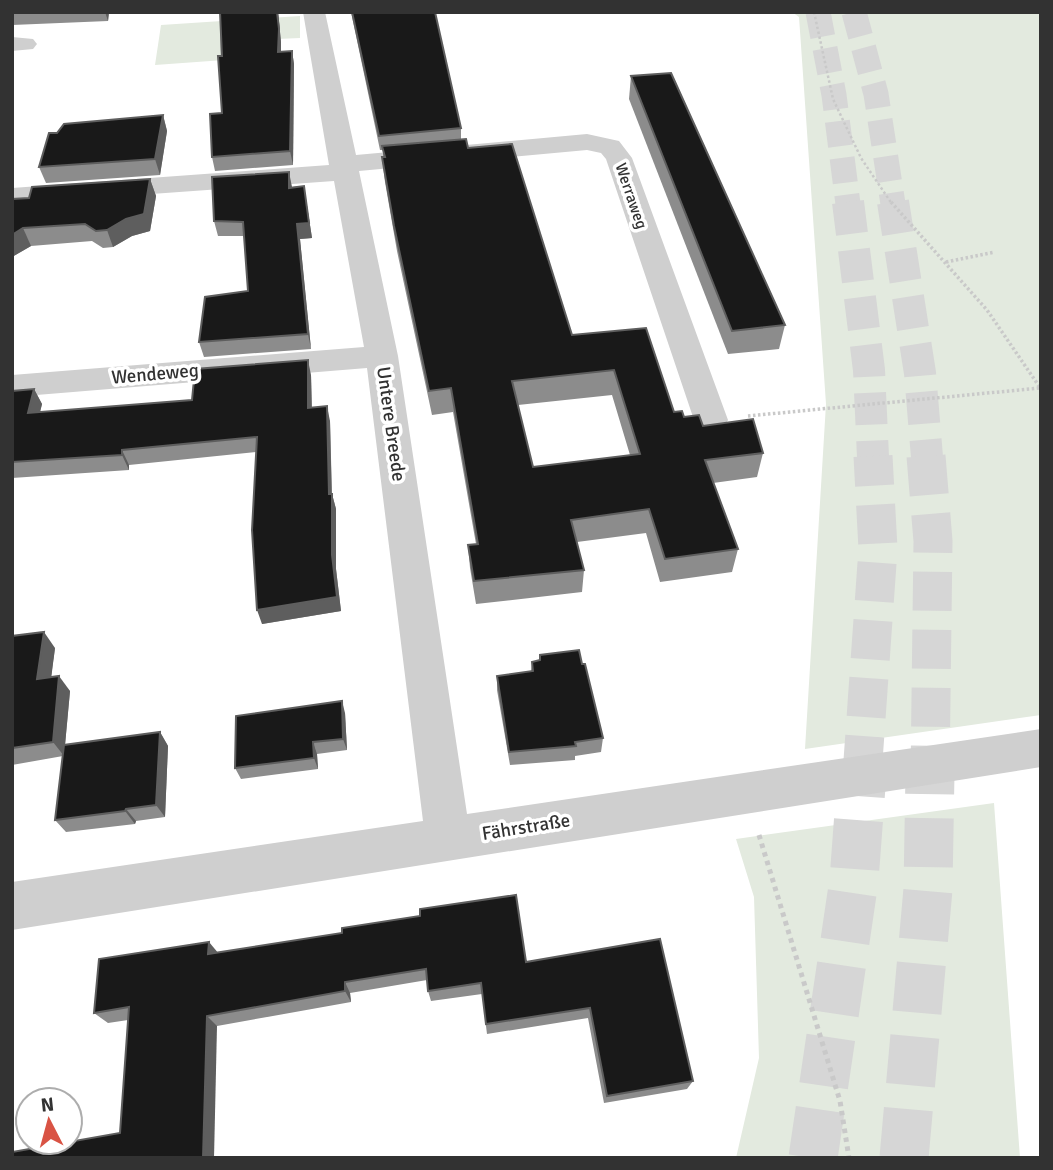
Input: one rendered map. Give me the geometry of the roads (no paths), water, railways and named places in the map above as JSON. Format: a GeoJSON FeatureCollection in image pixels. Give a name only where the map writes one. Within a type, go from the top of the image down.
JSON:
{"type":"FeatureCollection","features":[{"type":"Feature","properties":{"kind":"street","name":"Untere Breede"},"geometry":{"type":"LineString","coordinates":[[314,12],[382,356],[448,839]]}},
{"type":"Feature","properties":{"kind":"street","name":"Werraweg"},"geometry":{"type":"LineString","coordinates":[[343,168],[587,142],[610,147],[619,158],[711,420]]}},
{"type":"Feature","properties":{"kind":"street"},"geometry":{"type":"LineString","coordinates":[[12,196],[343,168]]}},
{"type":"Feature","properties":{"kind":"street","name":"Wendeweg"},"geometry":{"type":"LineString","coordinates":[[12,386],[382,356]]}},
{"type":"Feature","properties":{"kind":"street","name":"Fährstraße"},"geometry":{"type":"LineString","coordinates":[[12,906],[1041,748]]}},
{"type":"Feature","properties":{"kind":"tunnel"},"geometry":{"type":"LineString","coordinates":[[818,12],[834,95],[848,204]]}},
{"type":"Feature","properties":{"kind":"tunnel"},"geometry":{"type":"LineString","coordinates":[[854,12],[876,94],[893,204]]}},
{"type":"Feature","properties":{"kind":"tunnel"},"geometry":{"type":"LineString","coordinates":[[848,202],[869,370],[873,457]]}},
{"type":"Feature","properties":{"kind":"tunnel"},"geometry":{"type":"LineString","coordinates":[[893,202],[920,373],[927,457]]}},
{"type":"Feature","properties":{"kind":"tunnel"},"geometry":{"type":"LineString","coordinates":[[862,775],[878,549],[873,456]]}},
{"type":"Feature","properties":{"kind":"tunnel"},"geometry":{"type":"LineString","coordinates":[[926,456],[933,541],[930,775]]}},
{"type":"Feature","properties":{"kind":"tunnel"},"geometry":{"type":"LineString","coordinates":[[813,1158],[854,880],[862,773]]}},
{"type":"Feature","properties":{"kind":"tunnel"},"geometry":{"type":"LineString","coordinates":[[904,1158],[928,889],[930,773]]}}]}
